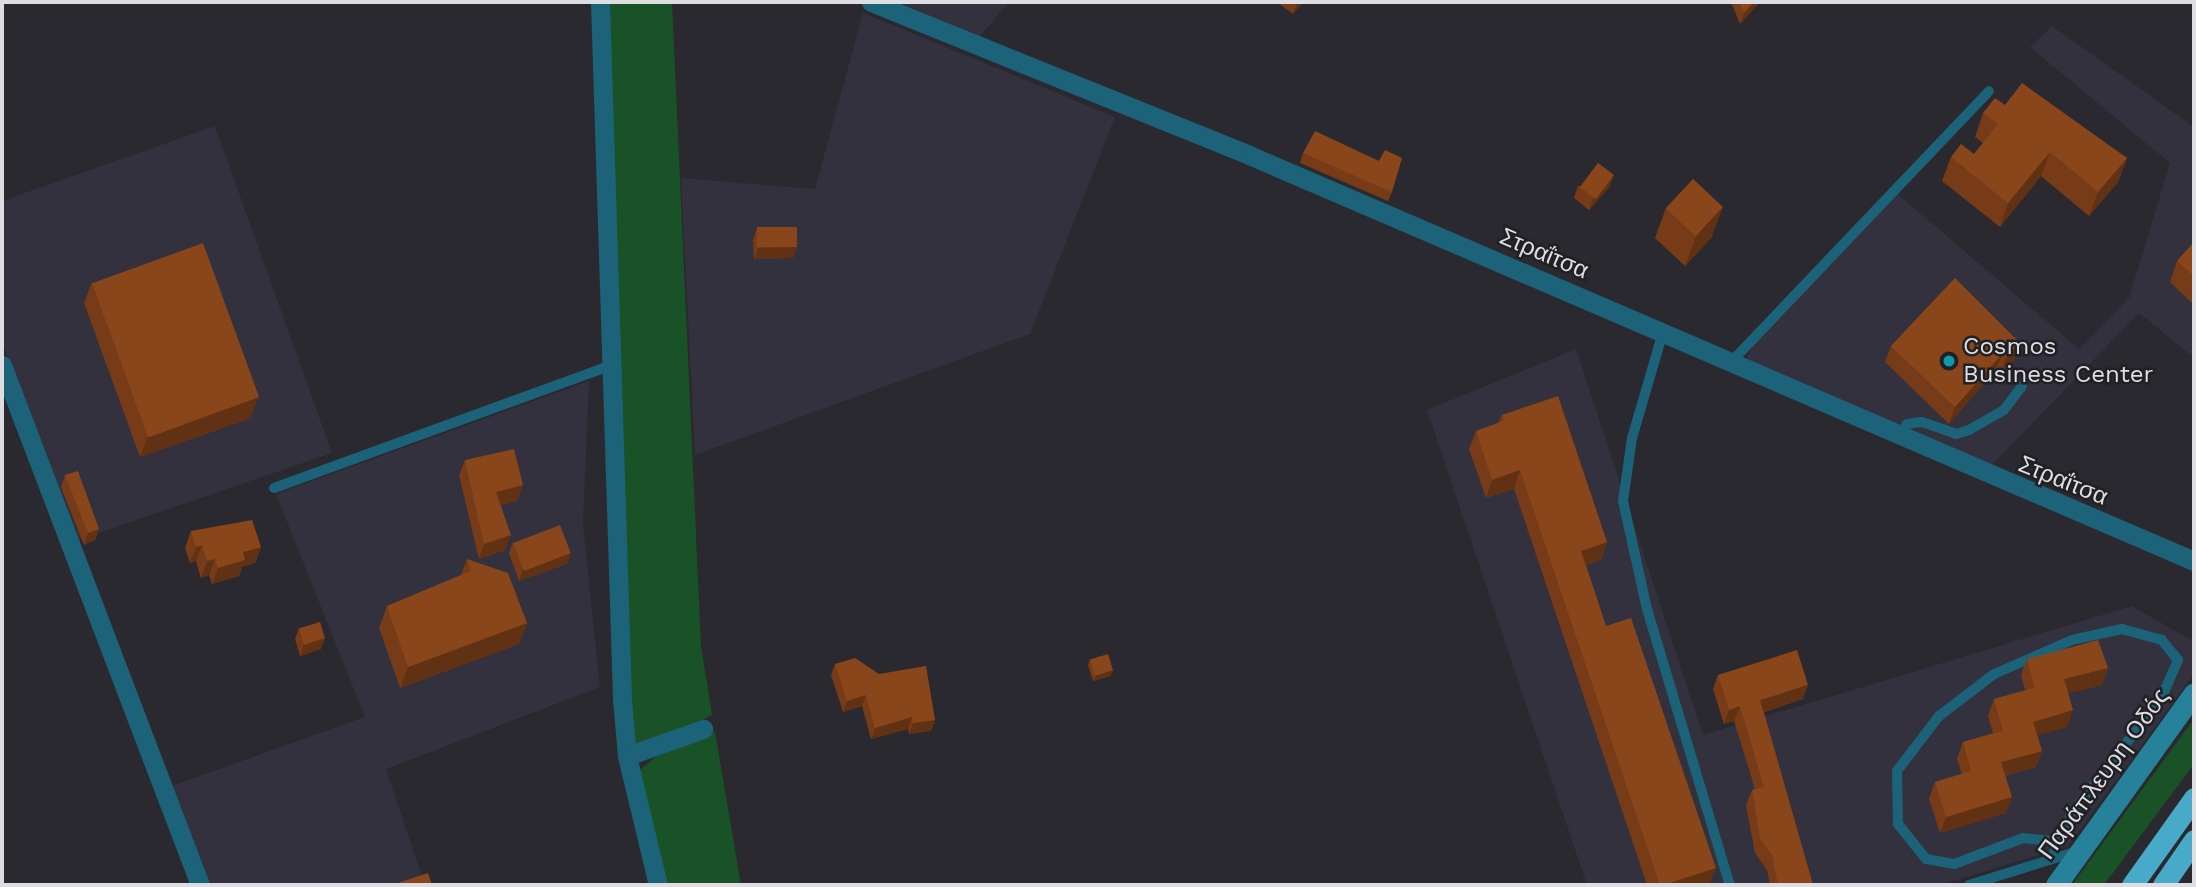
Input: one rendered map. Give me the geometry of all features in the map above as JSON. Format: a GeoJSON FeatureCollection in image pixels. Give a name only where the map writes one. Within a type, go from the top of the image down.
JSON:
{"type":"FeatureCollection","features":[{"type":"Feature","properties":{"kind":"highway"},"geometry":{"type":"LineString","coordinates":[[2132,885],[2194,798]]}},
{"type":"Feature","properties":{"kind":"highway"},"geometry":{"type":"LineString","coordinates":[[2163,885],[2194,840]]}},
{"type":"Feature","properties":{"kind":"street"},"geometry":{"type":"LineString","coordinates":[[600,2],[627,756],[658,885]]}},
{"type":"Feature","properties":{"kind":"street","name":"Στραΐτσα"},"geometry":{"type":"LineString","coordinates":[[871,2],[1733,360],[1899,436],[2194,561]]}},
{"type":"Feature","properties":{"kind":"street"},"geometry":{"type":"LineString","coordinates":[[2,365],[200,885]]}},
{"type":"Feature","properties":{"kind":"street","name":"Παράπλευρη Οδός"},"geometry":{"type":"LineString","coordinates":[[2056,885],[2068,846],[2194,693]]}},
{"type":"Feature","properties":{"kind":"street"},"geometry":{"type":"LineString","coordinates":[[627,756],[703,729]]}},
{"type":"Feature","properties":{"kind":"lane"},"geometry":{"type":"LineString","coordinates":[[1733,360],[1989,91]]}},
{"type":"Feature","properties":{"kind":"lane"},"geometry":{"type":"LineString","coordinates":[[1663,332],[1632,439],[1623,501],[1647,609],[1730,885]]}},
{"type":"Feature","properties":{"kind":"lane"},"geometry":{"type":"LineString","coordinates":[[274,488],[615,364]]}},
{"type":"Feature","properties":{"kind":"lane"},"geometry":{"type":"LineString","coordinates":[[1899,436],[1907,424],[1922,422],[1956,435],[1969,430],[2004,410],[2022,386]]}},
{"type":"Feature","properties":{"kind":"lane"},"geometry":{"type":"LineString","coordinates":[[1969,885],[2050,860],[2068,846],[2073,811],[2161,699],[2178,660],[2162,640],[2122,629],[2072,640],[1994,674],[1939,716],[1897,771],[1898,824],[1927,859],[1954,864],[2023,838],[2068,846]]}},
{"type":"Feature","properties":{"kind":"lane"},"geometry":{"type":"LineString","coordinates":[[2050,860],[2068,846]]}},
{"type":"Feature","properties":{"kind":"shaded area"},"geometry":{"type":"Polygon","coordinates":[[[892,2],[1009,2],[980,36],[892,2]]]}},
{"type":"Feature","properties":{"kind":"shaded area"},"geometry":{"type":"Polygon","coordinates":[[[863,13],[1115,117],[1030,334],[695,455],[681,178],[815,189],[863,13]]]}},
{"type":"Feature","properties":{"kind":"shaded area"},"geometry":{"type":"Polygon","coordinates":[[[2052,26],[2194,127],[2194,358],[2139,313],[1984,473],[1745,362],[1754,342],[1894,191],[2079,349],[2129,298],[2170,163],[2030,47],[2052,26]]]}},
{"type":"Feature","properties":{"kind":"shaded area"},"geometry":{"type":"Polygon","coordinates":[[[215,126],[332,453],[75,541],[2,342],[2,201],[215,126]]]}},
{"type":"Feature","properties":{"kind":"shaded area"},"geometry":{"type":"Polygon","coordinates":[[[1576,349],[1703,735],[2132,606],[2194,642],[2194,674],[2068,846],[1940,885],[1587,885],[1427,410],[1576,349]]]}},
{"type":"Feature","properties":{"kind":"shaded area"},"geometry":{"type":"Polygon","coordinates":[[[589,381],[583,525],[600,687],[386,769],[425,885],[203,885],[166,788],[365,717],[276,494],[589,381]]]}},
{"type":"Feature","properties":{"kind":"green space"},"geometry":{"type":"Polygon","coordinates":[[[607,2],[672,2],[701,646],[712,715],[634,753],[621,651],[607,2]]]}},
{"type":"Feature","properties":{"kind":"green space"},"geometry":{"type":"Polygon","coordinates":[[[2194,719],[2194,764],[2104,885],[2072,885],[2194,719]]]}},
{"type":"Feature","properties":{"kind":"green space"},"geometry":{"type":"Polygon","coordinates":[[[715,732],[741,885],[657,885],[636,773],[659,754],[715,732]]]}},
{"type":"Feature","properties":{"kind":"building"},"geometry":{"type":"Polygon","coordinates":[[[1739,2],[1754,2],[1744,13],[1739,2]]]}},
{"type":"Feature","properties":{"kind":"building"},"geometry":{"type":"Polygon","coordinates":[[[2022,83],[2127,158],[2098,192],[2050,152],[2008,203],[1951,157],[1961,144],[1974,154],[1998,124],[1983,113],[1995,98],[2005,105],[2022,83]]]}},
{"type":"Feature","properties":{"kind":"building"},"geometry":{"type":"Polygon","coordinates":[[[1315,131],[1379,161],[1385,150],[1402,158],[1392,192],[1303,153],[1315,131]]]}},
{"type":"Feature","properties":{"kind":"building"},"geometry":{"type":"Polygon","coordinates":[[[1598,163],[1614,175],[1596,199],[1580,187],[1598,163]]]}},
{"type":"Feature","properties":{"kind":"building"},"geometry":{"type":"Polygon","coordinates":[[[1693,179],[1723,207],[1696,236],[1666,208],[1693,179]]]}},
{"type":"Feature","properties":{"kind":"building"},"geometry":{"type":"Polygon","coordinates":[[[757,227],[797,227],[797,247],[757,247],[757,227]]]}},
{"type":"Feature","properties":{"kind":"building"},"geometry":{"type":"Polygon","coordinates":[[[2194,242],[2194,276],[2177,261],[2194,242]]]}},
{"type":"Feature","properties":{"kind":"building"},"geometry":{"type":"Polygon","coordinates":[[[203,243],[259,397],[148,437],[92,283],[203,243]]]}},
{"type":"Feature","properties":{"kind":"building","name":"Cosmos Business Center"},"geometry":{"type":"Polygon","coordinates":[[[1955,278],[2020,343],[2006,358],[2002,354],[1955,407],[1891,346],[1955,278]]]}},
{"type":"Feature","properties":{"kind":"building"},"geometry":{"type":"Polygon","coordinates":[[[1558,396],[1607,542],[1581,551],[1606,626],[1631,618],[1716,868],[1663,885],[1660,885],[1520,470],[1492,480],[1476,431],[1504,421],[1502,415],[1558,396]]]}},
{"type":"Feature","properties":{"kind":"building"},"geometry":{"type":"Polygon","coordinates":[[[514,449],[523,485],[496,492],[511,535],[484,544],[465,460],[514,449]]]}},
{"type":"Feature","properties":{"kind":"building"},"geometry":{"type":"Polygon","coordinates":[[[78,471],[99,529],[88,533],[65,475],[78,471]]]}},
{"type":"Feature","properties":{"kind":"building"},"geometry":{"type":"Polygon","coordinates":[[[252,520],[261,547],[243,552],[245,560],[218,568],[215,559],[207,561],[202,545],[196,547],[191,531],[252,520]]]}},
{"type":"Feature","properties":{"kind":"building"},"geometry":{"type":"Polygon","coordinates":[[[560,525],[571,553],[524,571],[513,543],[560,525]]]}},
{"type":"Feature","properties":{"kind":"building"},"geometry":{"type":"Polygon","coordinates":[[[467,559],[508,573],[527,623],[408,667],[387,606],[471,571],[467,559]]]}},
{"type":"Feature","properties":{"kind":"building"},"geometry":{"type":"Polygon","coordinates":[[[320,622],[325,638],[304,645],[299,628],[320,622]]]}},
{"type":"Feature","properties":{"kind":"building"},"geometry":{"type":"Polygon","coordinates":[[[2098,640],[2108,668],[2064,679],[2073,710],[2033,722],[2042,751],[2001,762],[2012,797],[1946,817],[1935,782],[1971,771],[1963,742],[2003,731],[1994,699],[2035,688],[2027,659],[2098,640]]]}},
{"type":"Feature","properties":{"kind":"building"},"geometry":{"type":"Polygon","coordinates":[[[1797,650],[1808,685],[1760,700],[1813,885],[1778,885],[1772,855],[1760,838],[1752,790],[1764,787],[1740,706],[1729,710],[1718,675],[1797,650]]]}},
{"type":"Feature","properties":{"kind":"building"},"geometry":{"type":"Polygon","coordinates":[[[1108,654],[1113,670],[1095,676],[1090,660],[1108,654]]]}},
{"type":"Feature","properties":{"kind":"building"},"geometry":{"type":"Polygon","coordinates":[[[855,658],[879,674],[926,666],[935,720],[913,723],[912,717],[875,728],[866,695],[847,701],[835,664],[855,658]]]}},
{"type":"Feature","properties":{"kind":"building"},"geometry":{"type":"Polygon","coordinates":[[[428,873],[432,885],[392,885],[428,873]]]}},
{"type":"Feature","properties":{"kind":"place","name":"Cosmos Business Center"},"geometry":{"type":"Point","coordinates":[1949,361]}}]}
